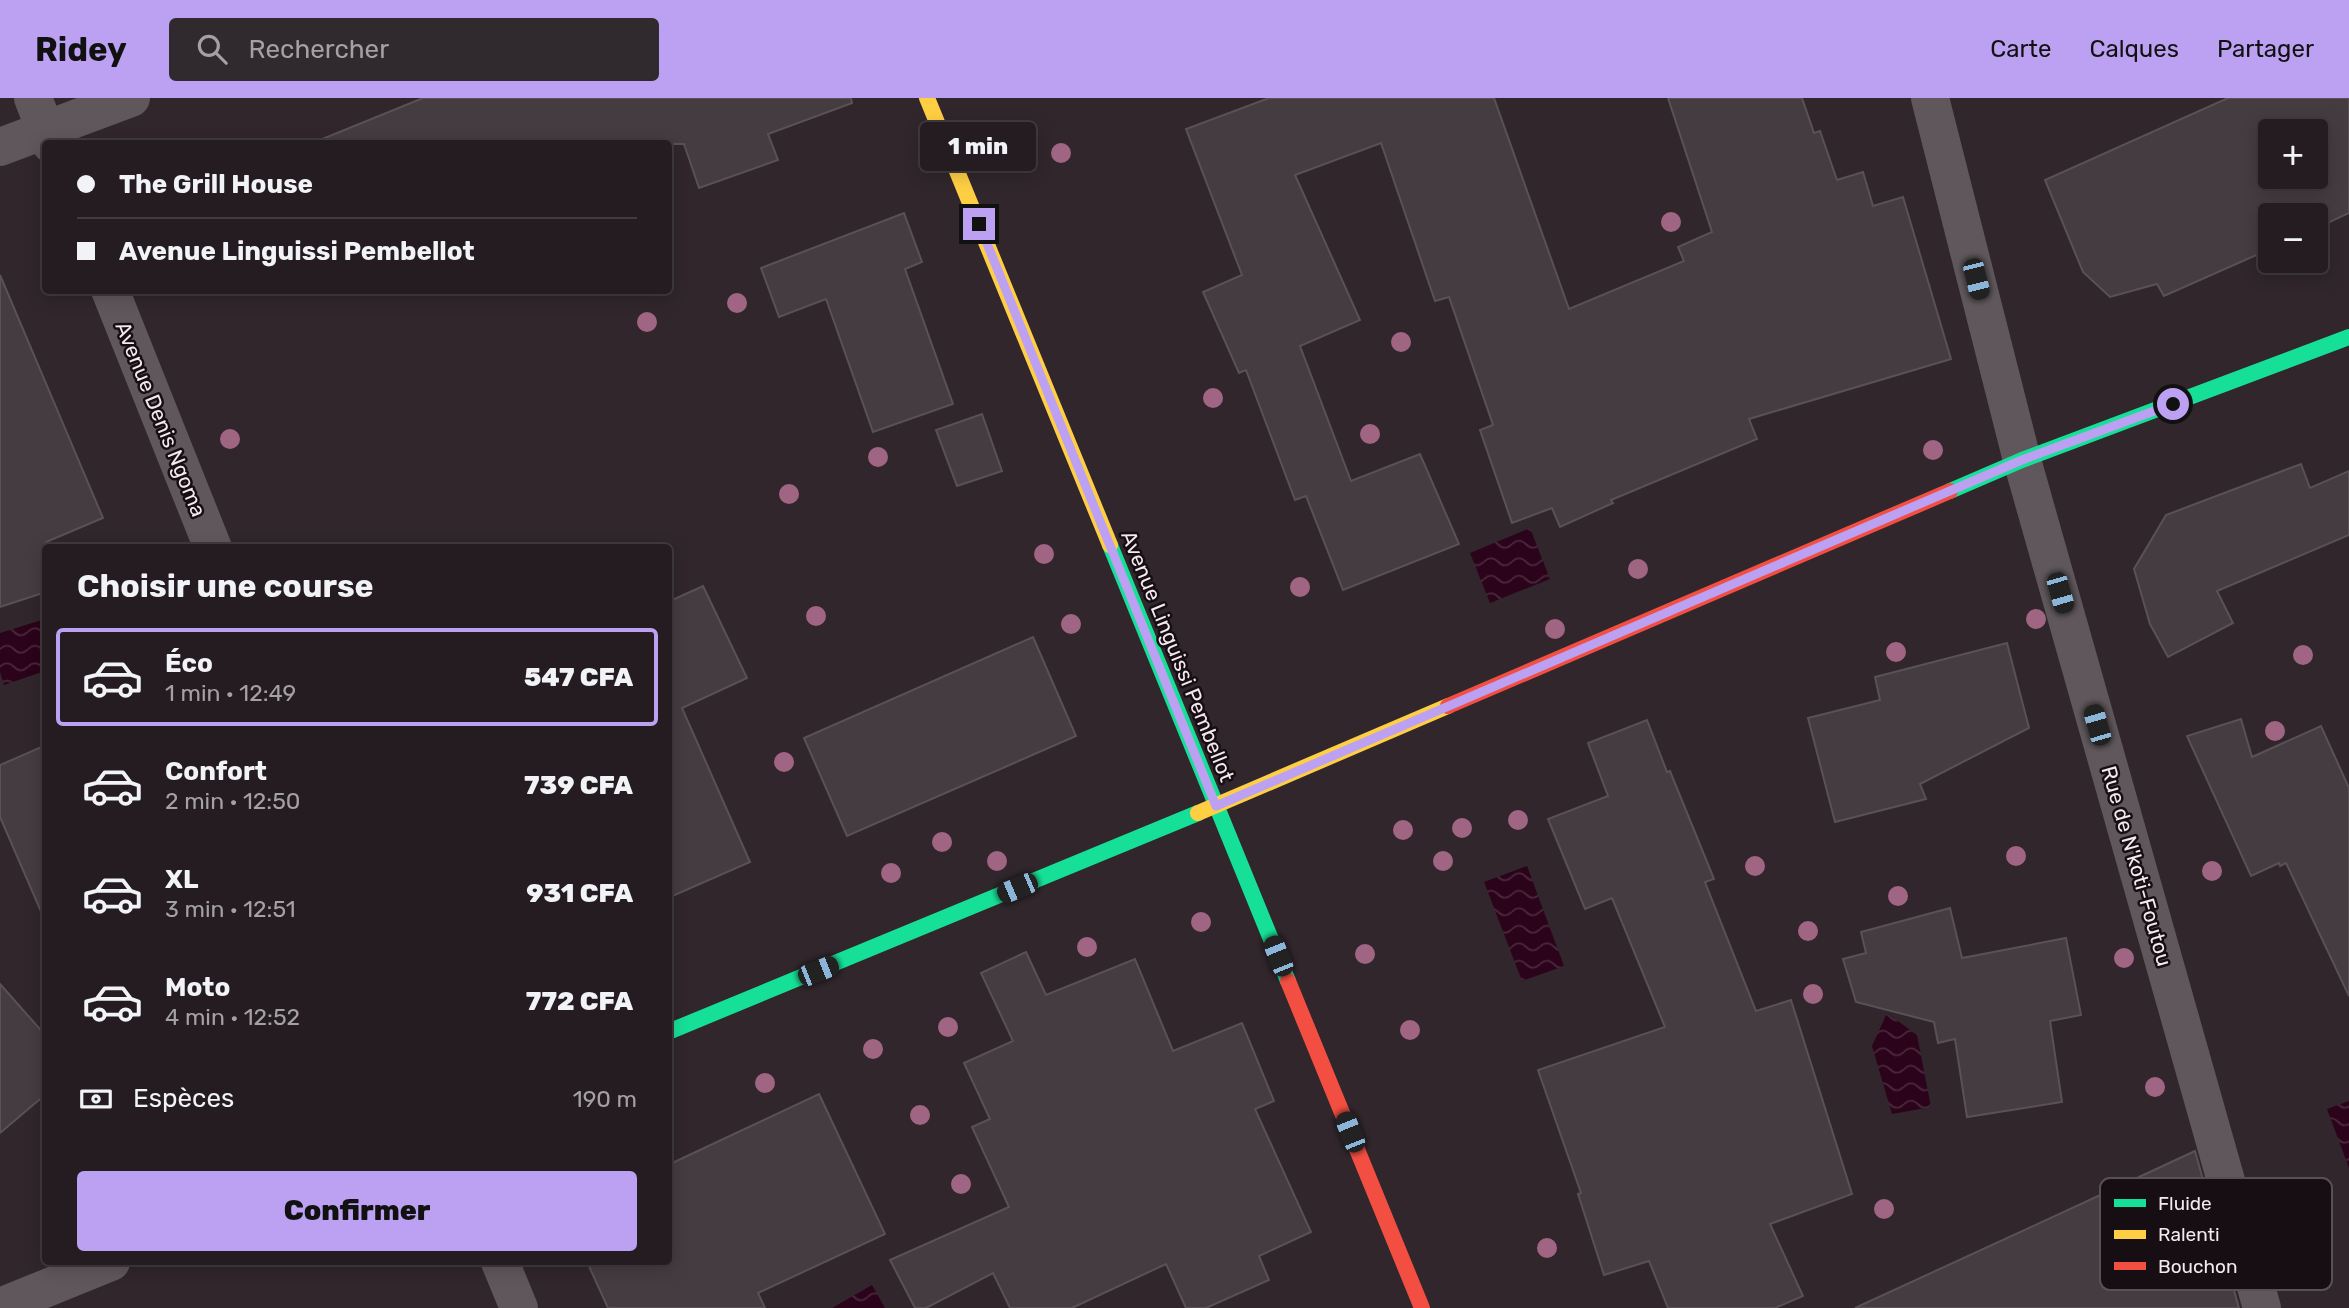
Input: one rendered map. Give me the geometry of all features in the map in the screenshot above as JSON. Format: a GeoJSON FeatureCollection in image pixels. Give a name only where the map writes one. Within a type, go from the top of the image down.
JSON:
{"type":"FeatureCollection","features":[{"type":"Feature","properties":{"kind":"street"},"geometry":{"type":"LineString","coordinates":[[0,147],[43,124],[131,98]]}},
{"type":"Feature","properties":{"kind":"street","name":"Avenue Linguissi Pembellot"},"geometry":{"type":"LineString","coordinates":[[927,98],[1422,1308]]}},
{"type":"Feature","properties":{"kind":"street","name":"Rue de N'koti-Foutou"},"geometry":{"type":"LineString","coordinates":[[1930,98],[2022,460],[2225,1178]]}},
{"type":"Feature","properties":{"kind":"street","name":"Avenue Denis Ngoma"},"geometry":{"type":"LineString","coordinates":[[112,294],[211,544]]}},
{"type":"Feature","properties":{"kind":"street"},"geometry":{"type":"LineString","coordinates":[[672,1030],[1216,806],[2022,460],[2349,337]]}},
{"type":"Feature","properties":{"kind":"street"},"geometry":{"type":"LineString","coordinates":[[0,1307],[104,1265]]}},
{"type":"Feature","properties":{"kind":"street"},"geometry":{"type":"LineString","coordinates":[[501,1265],[519,1308]]}},
{"type":"Feature","properties":{"kind":"street","name":"Rue de N'koti-Foutou"},"geometry":{"type":"LineString","coordinates":[[2257,1290],[2262,1308]]}},
{"type":"Feature","properties":{"kind":"water"},"geometry":{"type":"Polygon","coordinates":[[[1530,528],[1550,579],[1490,603],[1470,553],[1530,528]]]}},
{"type":"Feature","properties":{"kind":"water"},"geometry":{"type":"Polygon","coordinates":[[[42,620],[42,672],[4,685],[0,672],[0,633],[42,620]]]}},
{"type":"Feature","properties":{"kind":"water"},"geometry":{"type":"Polygon","coordinates":[[[1527,866],[1564,966],[1522,981],[1484,882],[1527,866]]]}},
{"type":"Feature","properties":{"kind":"water"},"geometry":{"type":"Polygon","coordinates":[[[1887,1013],[1917,1035],[1931,1107],[1892,1114],[1872,1046],[1887,1013]]]}},
{"type":"Feature","properties":{"kind":"water"},"geometry":{"type":"Polygon","coordinates":[[[2349,1101],[2349,1168],[2327,1109],[2349,1101]]]}},
{"type":"Feature","properties":{"kind":"water"},"geometry":{"type":"Polygon","coordinates":[[[872,1285],[885,1308],[832,1308],[872,1285]]]}},
{"type":"Feature","properties":{"kind":"building"},"geometry":{"type":"Polygon","coordinates":[[[423,98],[851,98],[852,103],[768,134],[778,160],[699,188],[684,144],[672,144],[672,140],[320,140],[423,98]]]}},
{"type":"Feature","properties":{"kind":"building"},"geometry":{"type":"Polygon","coordinates":[[[1269,98],[1494,98],[1569,309],[1684,261],[1678,247],[1712,232],[1668,98],[1802,98],[1814,133],[1820,131],[1837,180],[1863,172],[1873,206],[1903,197],[1951,359],[1749,419],[1757,439],[1611,500],[1613,503],[1560,527],[1552,508],[1512,523],[1480,430],[1493,425],[1449,297],[1435,301],[1381,143],[1295,175],[1360,320],[1300,346],[1351,481],[1420,454],[1459,544],[1343,590],[1306,496],[1295,500],[1246,370],[1239,373],[1203,292],[1242,275],[1186,129],[1269,98]]]}},
{"type":"Feature","properties":{"kind":"building"},"geometry":{"type":"Polygon","coordinates":[[[2228,98],[2349,98],[2349,213],[2328,223],[2328,203],[2258,203],[2258,254],[2164,296],[2157,284],[2110,297],[2083,272],[2045,180],[2228,98]]]}},
{"type":"Feature","properties":{"kind":"building"},"geometry":{"type":"Polygon","coordinates":[[[904,213],[922,262],[905,269],[953,404],[873,432],[826,299],[779,317],[761,268],[904,213]]]}},
{"type":"Feature","properties":{"kind":"building"},"geometry":{"type":"Polygon","coordinates":[[[0,275],[103,518],[42,544],[42,593],[0,607],[0,275]]]}},
{"type":"Feature","properties":{"kind":"building"},"geometry":{"type":"Polygon","coordinates":[[[982,414],[1002,471],[957,486],[936,430],[982,414]]]}},
{"type":"Feature","properties":{"kind":"building"},"geometry":{"type":"Polygon","coordinates":[[[2301,464],[2310,488],[2349,471],[2349,535],[2217,591],[2233,623],[2168,657],[2150,624],[2134,569],[2166,515],[2301,464]]]}},
{"type":"Feature","properties":{"kind":"building"},"geometry":{"type":"Polygon","coordinates":[[[703,586],[747,678],[682,708],[750,862],[672,896],[672,600],[703,586]]]}},
{"type":"Feature","properties":{"kind":"building"},"geometry":{"type":"Polygon","coordinates":[[[1033,637],[1076,736],[847,836],[804,738],[1033,637]]]}},
{"type":"Feature","properties":{"kind":"building"},"geometry":{"type":"Polygon","coordinates":[[[2007,643],[2029,728],[1920,784],[1926,799],[1835,822],[1808,718],[1880,700],[1875,677],[2007,643]]]}},
{"type":"Feature","properties":{"kind":"building"},"geometry":{"type":"Polygon","coordinates":[[[2241,719],[2252,757],[2321,726],[2349,788],[2349,996],[2286,863],[2280,866],[2279,863],[2251,876],[2187,736],[2241,719]]]}},
{"type":"Feature","properties":{"kind":"building"},"geometry":{"type":"Polygon","coordinates":[[[1647,720],[1714,879],[1705,882],[1756,1011],[1791,1000],[1852,1194],[1770,1224],[1803,1296],[1775,1308],[1668,1308],[1649,1261],[1604,1275],[1578,1194],[1581,1193],[1538,1070],[1665,1027],[1612,898],[1585,909],[1548,819],[1608,796],[1588,743],[1647,720]]]}},
{"type":"Feature","properties":{"kind":"building"},"geometry":{"type":"Polygon","coordinates":[[[42,747],[42,914],[0,817],[0,765],[42,747]]]}},
{"type":"Feature","properties":{"kind":"building"},"geometry":{"type":"Polygon","coordinates":[[[1950,908],[1962,958],[2066,938],[2081,1015],[2050,1021],[2062,1102],[1967,1117],[1955,1039],[1938,1043],[1934,1022],[1856,1002],[1843,959],[1866,953],[1861,932],[1950,908]]]}},
{"type":"Feature","properties":{"kind":"building"},"geometry":{"type":"Polygon","coordinates":[[[1026,952],[1046,995],[1135,959],[1173,1051],[1242,1023],[1274,1101],[1255,1109],[1311,1232],[1259,1256],[1269,1280],[1206,1308],[1186,1308],[1166,1264],[1072,1308],[1010,1308],[993,1273],[926,1308],[915,1308],[890,1260],[1009,1207],[972,1127],[990,1119],[964,1063],[1013,1041],[981,973],[1026,952]]]}},
{"type":"Feature","properties":{"kind":"building"},"geometry":{"type":"Polygon","coordinates":[[[0,984],[42,1031],[42,1097],[0,1133],[0,984]]]}},
{"type":"Feature","properties":{"kind":"building"},"geometry":{"type":"Polygon","coordinates":[[[819,1094],[885,1234],[758,1293],[765,1308],[608,1308],[588,1265],[672,1265],[672,1163],[819,1094]]]}},
{"type":"Feature","properties":{"kind":"building"},"geometry":{"type":"Polygon","coordinates":[[[2195,1151],[2203,1178],[2137,1178],[2195,1151]]]}},
{"type":"Feature","properties":{"kind":"building"},"geometry":{"type":"Polygon","coordinates":[[[2100,1195],[2100,1290],[2234,1290],[2239,1308],[1855,1308],[2100,1195]]]}},
{"type":"Feature","properties":{"kind":"traffic: fast"},"geometry":{"type":"LineString","coordinates":[[1950,491],[2022,460],[2349,337]]}},
{"type":"Feature","properties":{"kind":"traffic: fast"},"geometry":{"type":"LineString","coordinates":[[1110,545],[1288,981]]}},
{"type":"Feature","properties":{"kind":"traffic: fast"},"geometry":{"type":"LineString","coordinates":[[672,1030],[1198,813]]}},
{"type":"Feature","properties":{"kind":"traffic: slow"},"geometry":{"type":"LineString","coordinates":[[927,98],[1110,545]]}},
{"type":"Feature","properties":{"kind":"traffic: slow"},"geometry":{"type":"LineString","coordinates":[[1198,813],[1448,706]]}},
{"type":"Feature","properties":{"kind":"traffic: jam"},"geometry":{"type":"LineString","coordinates":[[1448,706],[1950,491]]}},
{"type":"Feature","properties":{"kind":"traffic: jam"},"geometry":{"type":"LineString","coordinates":[[1288,981],[1422,1308]]}},
{"type":"Feature","properties":{"kind":"route"},"geometry":{"type":"LineString","coordinates":[[979,224],[1216,806],[2022,460],[2173,404]]}}]}
